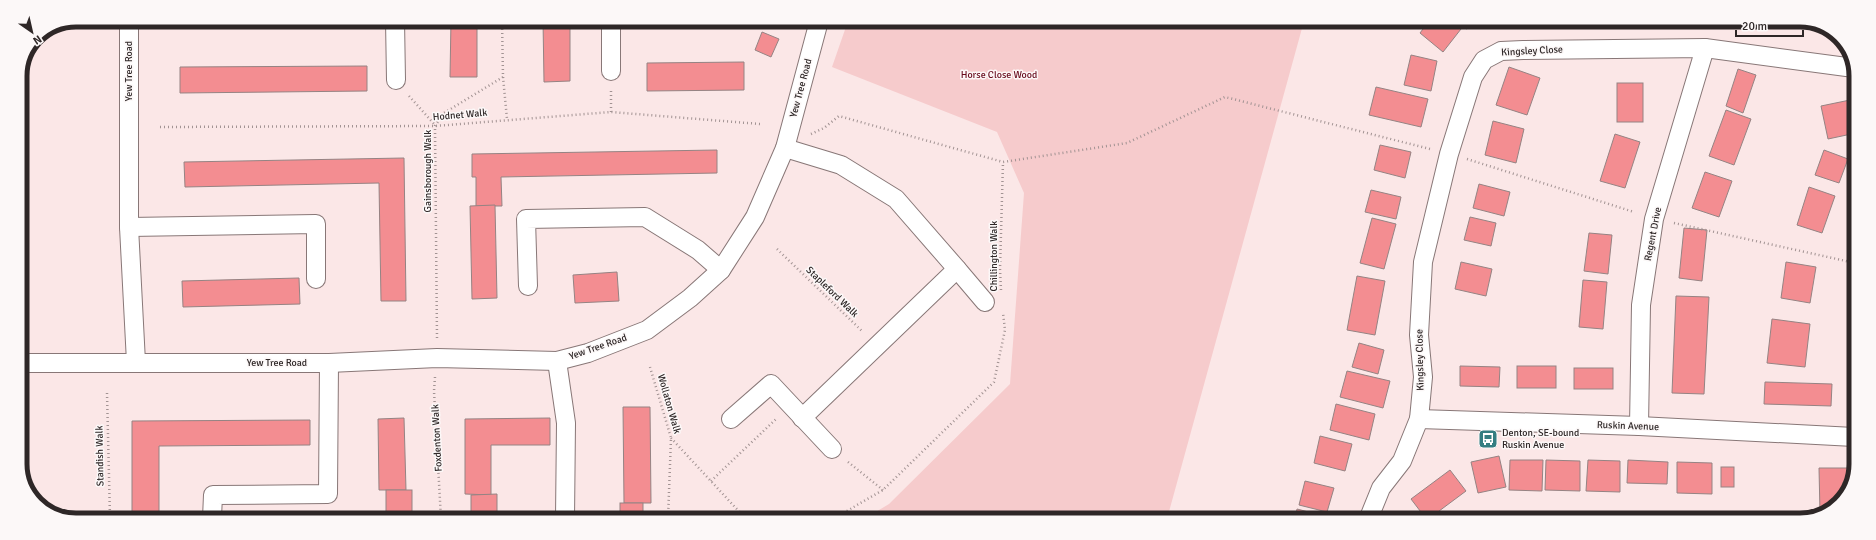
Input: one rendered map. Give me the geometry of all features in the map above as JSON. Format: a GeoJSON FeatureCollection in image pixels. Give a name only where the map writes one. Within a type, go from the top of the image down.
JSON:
{"type":"FeatureCollection","features":[{"type":"Feature","properties":{"kind":"street","name":"Yew Tree Road"},"geometry":{"type":"LineString","coordinates":[[129,27],[129,227],[136,362]]}},
{"type":"Feature","properties":{"kind":"street"},"geometry":{"type":"LineString","coordinates":[[395,27],[396,80]]}},
{"type":"Feature","properties":{"kind":"street"},"geometry":{"type":"LineString","coordinates":[[611,27],[611,71]]}},
{"type":"Feature","properties":{"kind":"street","name":"Yew Tree Road"},"geometry":{"type":"LineString","coordinates":[[27,363],[329,363],[437,358],[557,361],[588,353],[647,330],[690,298],[721,270],[755,216],[785,148],[812,27]]}},
{"type":"Feature","properties":{"kind":"street","name":"Kingsley Close"},"geometry":{"type":"LineString","coordinates":[[1419,420],[1422,377],[1419,335],[1423,262],[1449,154],[1473,77],[1484,60],[1501,51],[1705,48],[1848,67]]}},
{"type":"Feature","properties":{"kind":"street","name":"Regent Drive"},"geometry":{"type":"LineString","coordinates":[[1639,426],[1641,305],[1654,218],[1705,48]]}},
{"type":"Feature","properties":{"kind":"street"},"geometry":{"type":"LineString","coordinates":[[785,148],[841,165],[896,199],[985,302]]}},
{"type":"Feature","properties":{"kind":"street"},"geometry":{"type":"LineString","coordinates":[[528,286],[526,219],[645,217],[698,250],[721,270]]}},
{"type":"Feature","properties":{"kind":"street"},"geometry":{"type":"LineString","coordinates":[[129,227],[316,224],[316,278]]}},
{"type":"Feature","properties":{"kind":"street"},"geometry":{"type":"LineString","coordinates":[[796,411],[877,346],[957,269]]}},
{"type":"Feature","properties":{"kind":"street"},"geometry":{"type":"LineString","coordinates":[[557,361],[566,424],[565,513]]}},
{"type":"Feature","properties":{"kind":"street"},"geometry":{"type":"LineString","coordinates":[[212,513],[213,495],[328,494],[329,363]]}},
{"type":"Feature","properties":{"kind":"street"},"geometry":{"type":"LineString","coordinates":[[731,418],[771,384],[832,449]]}},
{"type":"Feature","properties":{"kind":"street"},"geometry":{"type":"LineString","coordinates":[[1371,513],[1381,488],[1402,461],[1419,420]]}},
{"type":"Feature","properties":{"kind":"street","name":"Ruskin Avenue"},"geometry":{"type":"LineString","coordinates":[[1419,420],[1639,426],[1849,437]]}},
{"type":"Feature","properties":{"kind":"path"},"geometry":{"type":"LineString","coordinates":[[502,27],[503,77],[507,119]]}},
{"type":"Feature","properties":{"kind":"path","name":"Gainsborough Walk"},"geometry":{"type":"LineString","coordinates":[[437,358],[435,126],[444,113],[503,77]]}},
{"type":"Feature","properties":{"kind":"path"},"geometry":{"type":"LineString","coordinates":[[396,80],[435,126]]}},
{"type":"Feature","properties":{"kind":"path"},"geometry":{"type":"LineString","coordinates":[[824,128],[839,116],[1003,162],[1127,143],[1225,97],[1449,154]]}},
{"type":"Feature","properties":{"kind":"path","name":"Hodnet Walk"},"geometry":{"type":"LineString","coordinates":[[160,127],[435,126],[507,119],[611,112],[760,124]]}},
{"type":"Feature","properties":{"kind":"path","name":"Chillington Walk"},"geometry":{"type":"LineString","coordinates":[[1002,291],[1000,269],[1003,162]]}},
{"type":"Feature","properties":{"kind":"path","name":"Stapleford Walk"},"geometry":{"type":"LineString","coordinates":[[777,249],[877,346]]}},
{"type":"Feature","properties":{"kind":"path"},"geometry":{"type":"LineString","coordinates":[[843,513],[883,490],[994,382],[1005,330],[1003,306]]}},
{"type":"Feature","properties":{"kind":"path","name":"Foxdenton Walk"},"geometry":{"type":"LineString","coordinates":[[437,358],[434,392],[441,513]]}},
{"type":"Feature","properties":{"kind":"path","name":"Wollaton Walk"},"geometry":{"type":"LineString","coordinates":[[650,367],[671,438],[668,513]]}},
{"type":"Feature","properties":{"kind":"path","name":"Standish Walk"},"geometry":{"type":"LineString","coordinates":[[107,393],[110,513]]}},
{"type":"Feature","properties":{"kind":"path"},"geometry":{"type":"LineString","coordinates":[[711,481],[796,411]]}},
{"type":"Feature","properties":{"kind":"path"},"geometry":{"type":"LineString","coordinates":[[671,438],[740,513]]}},
{"type":"Feature","properties":{"kind":"path"},"geometry":{"type":"LineString","coordinates":[[832,449],[883,490]]}},
{"type":"Feature","properties":{"kind":"green space","name":"Horse Close Wood"},"geometry":{"type":"Polygon","coordinates":[[[846,27],[1302,27],[1169,513],[874,513],[889,504],[1010,384],[1024,193],[997,132],[832,67],[846,27]]]}},
{"type":"Feature","properties":{"kind":"building"},"geometry":{"type":"Polygon","coordinates":[[[451,27],[477,27],[477,77],[450,77],[451,27]]]}},
{"type":"Feature","properties":{"kind":"building"},"geometry":{"type":"Polygon","coordinates":[[[543,27],[570,27],[570,81],[544,82],[543,27]]]}},
{"type":"Feature","properties":{"kind":"building"},"geometry":{"type":"Polygon","coordinates":[[[1424,27],[1458,27],[1461,29],[1443,52],[1420,33],[1424,27]]]}},
{"type":"Feature","properties":{"kind":"building"},"geometry":{"type":"Polygon","coordinates":[[[762,32],[779,39],[771,57],[755,50],[762,32]]]}},
{"type":"Feature","properties":{"kind":"building"},"geometry":{"type":"Polygon","coordinates":[[[1411,55],[1437,61],[1431,91],[1404,85],[1411,55]]]}},
{"type":"Feature","properties":{"kind":"building"},"geometry":{"type":"Polygon","coordinates":[[[744,62],[744,90],[647,91],[647,63],[744,62]]]}},
{"type":"Feature","properties":{"kind":"building"},"geometry":{"type":"Polygon","coordinates":[[[367,66],[367,91],[180,93],[180,67],[367,66]]]}},
{"type":"Feature","properties":{"kind":"building"},"geometry":{"type":"Polygon","coordinates":[[[1509,67],[1540,78],[1527,115],[1496,105],[1509,67]]]}},
{"type":"Feature","properties":{"kind":"building"},"geometry":{"type":"Polygon","coordinates":[[[1738,69],[1756,75],[1743,113],[1726,106],[1738,69]]]}},
{"type":"Feature","properties":{"kind":"building"},"geometry":{"type":"Polygon","coordinates":[[[1617,83],[1643,83],[1643,122],[1617,122],[1617,83]]]}},
{"type":"Feature","properties":{"kind":"building"},"geometry":{"type":"Polygon","coordinates":[[[1376,87],[1428,99],[1421,127],[1369,115],[1376,87]]]}},
{"type":"Feature","properties":{"kind":"building"},"geometry":{"type":"Polygon","coordinates":[[[1849,100],[1849,134],[1828,139],[1821,106],[1849,100]]]}},
{"type":"Feature","properties":{"kind":"building"},"geometry":{"type":"Polygon","coordinates":[[[1726,110],[1751,119],[1734,165],[1709,156],[1726,110]]]}},
{"type":"Feature","properties":{"kind":"building"},"geometry":{"type":"Polygon","coordinates":[[[1493,121],[1524,129],[1516,163],[1485,155],[1493,121]]]}},
{"type":"Feature","properties":{"kind":"building"},"geometry":{"type":"Polygon","coordinates":[[[1615,134],[1640,142],[1625,188],[1600,181],[1615,134]]]}},
{"type":"Feature","properties":{"kind":"building"},"geometry":{"type":"Polygon","coordinates":[[[1380,145],[1411,152],[1405,178],[1374,170],[1380,145]]]}},
{"type":"Feature","properties":{"kind":"building"},"geometry":{"type":"Polygon","coordinates":[[[717,150],[717,173],[501,177],[502,206],[476,206],[476,177],[472,177],[472,154],[717,150]]]}},
{"type":"Feature","properties":{"kind":"building"},"geometry":{"type":"Polygon","coordinates":[[[1824,150],[1848,159],[1839,183],[1815,175],[1824,150]]]}},
{"type":"Feature","properties":{"kind":"building"},"geometry":{"type":"Polygon","coordinates":[[[404,158],[406,301],[381,301],[379,183],[185,187],[184,162],[404,158]]]}},
{"type":"Feature","properties":{"kind":"building"},"geometry":{"type":"Polygon","coordinates":[[[1705,172],[1732,181],[1719,217],[1692,208],[1705,172]]]}},
{"type":"Feature","properties":{"kind":"building"},"geometry":{"type":"Polygon","coordinates":[[[1479,184],[1510,192],[1504,216],[1473,208],[1479,184]]]}},
{"type":"Feature","properties":{"kind":"building"},"geometry":{"type":"Polygon","coordinates":[[[1809,187],[1835,196],[1822,233],[1797,225],[1809,187]]]}},
{"type":"Feature","properties":{"kind":"building"},"geometry":{"type":"Polygon","coordinates":[[[1371,190],[1401,197],[1396,219],[1365,212],[1371,190]]]}},
{"type":"Feature","properties":{"kind":"building"},"geometry":{"type":"Polygon","coordinates":[[[495,205],[497,298],[472,299],[470,206],[495,205]]]}},
{"type":"Feature","properties":{"kind":"building"},"geometry":{"type":"Polygon","coordinates":[[[1470,217],[1496,223],[1491,246],[1464,240],[1470,217]]]}},
{"type":"Feature","properties":{"kind":"building"},"geometry":{"type":"Polygon","coordinates":[[[1372,218],[1396,224],[1384,269],[1360,263],[1372,218]]]}},
{"type":"Feature","properties":{"kind":"building"},"geometry":{"type":"Polygon","coordinates":[[[1684,228],[1707,230],[1702,281],[1679,278],[1684,228]]]}},
{"type":"Feature","properties":{"kind":"building"},"geometry":{"type":"Polygon","coordinates":[[[1589,233],[1612,235],[1608,274],[1584,271],[1589,233]]]}},
{"type":"Feature","properties":{"kind":"building"},"geometry":{"type":"Polygon","coordinates":[[[1461,262],[1492,269],[1486,296],[1455,289],[1461,262]]]}},
{"type":"Feature","properties":{"kind":"building"},"geometry":{"type":"Polygon","coordinates":[[[1786,262],[1816,267],[1810,303],[1781,298],[1786,262]]]}},
{"type":"Feature","properties":{"kind":"building"},"geometry":{"type":"Polygon","coordinates":[[[617,272],[619,301],[575,303],[573,275],[617,272]]]}},
{"type":"Feature","properties":{"kind":"building"},"geometry":{"type":"Polygon","coordinates":[[[1357,276],[1385,281],[1375,335],[1347,330],[1357,276]]]}},
{"type":"Feature","properties":{"kind":"building"},"geometry":{"type":"Polygon","coordinates":[[[299,278],[300,304],[183,307],[182,281],[299,278]]]}},
{"type":"Feature","properties":{"kind":"building"},"geometry":{"type":"Polygon","coordinates":[[[1583,280],[1607,282],[1603,329],[1579,327],[1583,280]]]}},
{"type":"Feature","properties":{"kind":"building"},"geometry":{"type":"Polygon","coordinates":[[[1676,296],[1709,297],[1704,394],[1672,393],[1676,296]]]}},
{"type":"Feature","properties":{"kind":"building"},"geometry":{"type":"Polygon","coordinates":[[[1772,319],[1810,324],[1805,367],[1767,363],[1772,319]]]}},
{"type":"Feature","properties":{"kind":"building"},"geometry":{"type":"Polygon","coordinates":[[[1359,343],[1384,350],[1378,374],[1352,367],[1359,343]]]}},
{"type":"Feature","properties":{"kind":"building"},"geometry":{"type":"Polygon","coordinates":[[[1460,366],[1500,367],[1499,387],[1460,386],[1460,366]]]}},
{"type":"Feature","properties":{"kind":"building"},"geometry":{"type":"Polygon","coordinates":[[[1517,366],[1556,366],[1556,388],[1517,388],[1517,366]]]}},
{"type":"Feature","properties":{"kind":"building"},"geometry":{"type":"Polygon","coordinates":[[[1574,368],[1613,368],[1613,389],[1574,389],[1574,368]]]}},
{"type":"Feature","properties":{"kind":"building"},"geometry":{"type":"Polygon","coordinates":[[[1347,371],[1390,381],[1383,408],[1340,397],[1347,371]]]}},
{"type":"Feature","properties":{"kind":"building"},"geometry":{"type":"Polygon","coordinates":[[[1765,382],[1832,384],[1831,406],[1764,404],[1765,382]]]}},
{"type":"Feature","properties":{"kind":"building"},"geometry":{"type":"Polygon","coordinates":[[[1336,404],[1375,414],[1369,440],[1330,430],[1336,404]]]}},
{"type":"Feature","properties":{"kind":"building"},"geometry":{"type":"Polygon","coordinates":[[[623,407],[650,407],[651,503],[624,503],[623,407]]]}},
{"type":"Feature","properties":{"kind":"building"},"geometry":{"type":"Polygon","coordinates":[[[404,418],[406,490],[379,490],[378,419],[404,418]]]}},
{"type":"Feature","properties":{"kind":"building"},"geometry":{"type":"Polygon","coordinates":[[[550,418],[550,445],[491,445],[491,495],[465,494],[465,419],[550,418]]]}},
{"type":"Feature","properties":{"kind":"building"},"geometry":{"type":"Polygon","coordinates":[[[310,420],[310,445],[159,446],[159,513],[132,513],[132,421],[310,420]]]}},
{"type":"Feature","properties":{"kind":"building"},"geometry":{"type":"Polygon","coordinates":[[[1320,436],[1352,444],[1345,471],[1314,463],[1320,436]]]}},
{"type":"Feature","properties":{"kind":"building"},"geometry":{"type":"Polygon","coordinates":[[[1499,456],[1506,487],[1478,493],[1471,462],[1499,456]]]}},
{"type":"Feature","properties":{"kind":"building"},"geometry":{"type":"Polygon","coordinates":[[[1510,460],[1543,460],[1542,491],[1509,490],[1510,460]]]}},
{"type":"Feature","properties":{"kind":"building"},"geometry":{"type":"Polygon","coordinates":[[[1546,460],[1580,461],[1580,491],[1545,490],[1546,460]]]}},
{"type":"Feature","properties":{"kind":"building"},"geometry":{"type":"Polygon","coordinates":[[[1588,460],[1620,461],[1620,492],[1586,491],[1588,460]]]}},
{"type":"Feature","properties":{"kind":"building"},"geometry":{"type":"Polygon","coordinates":[[[1628,460],[1668,462],[1667,484],[1627,483],[1628,460]]]}},
{"type":"Feature","properties":{"kind":"building"},"geometry":{"type":"Polygon","coordinates":[[[1677,462],[1712,463],[1712,494],[1677,493],[1677,462]]]}},
{"type":"Feature","properties":{"kind":"building"},"geometry":{"type":"Polygon","coordinates":[[[1721,467],[1734,467],[1734,487],[1721,487],[1721,467]]]}},
{"type":"Feature","properties":{"kind":"building"},"geometry":{"type":"Polygon","coordinates":[[[1819,468],[1849,468],[1841,491],[1835,499],[1820,509],[1819,468]]]}},
{"type":"Feature","properties":{"kind":"building"},"geometry":{"type":"Polygon","coordinates":[[[1450,470],[1466,491],[1436,513],[1422,513],[1411,499],[1450,470]]]}},
{"type":"Feature","properties":{"kind":"building"},"geometry":{"type":"Polygon","coordinates":[[[1305,481],[1334,488],[1327,512],[1299,505],[1305,481]]]}},
{"type":"Feature","properties":{"kind":"building"},"geometry":{"type":"Polygon","coordinates":[[[386,490],[412,490],[412,513],[386,513],[386,490]]]}},
{"type":"Feature","properties":{"kind":"building"},"geometry":{"type":"Polygon","coordinates":[[[497,494],[497,513],[471,513],[471,495],[497,494]]]}},
{"type":"Feature","properties":{"kind":"building"},"geometry":{"type":"Polygon","coordinates":[[[620,503],[643,503],[643,513],[620,513],[620,503]]]}},
{"type":"Feature","properties":{"kind":"building"},"geometry":{"type":"Polygon","coordinates":[[[1297,509],[1312,513],[1296,513],[1297,509]]]}},
{"type":"Feature","properties":{"kind":"place","name":"Denton, SE-bound Ruskin Avenue"},"geometry":{"type":"Point","coordinates":[1488,439]}}]}
